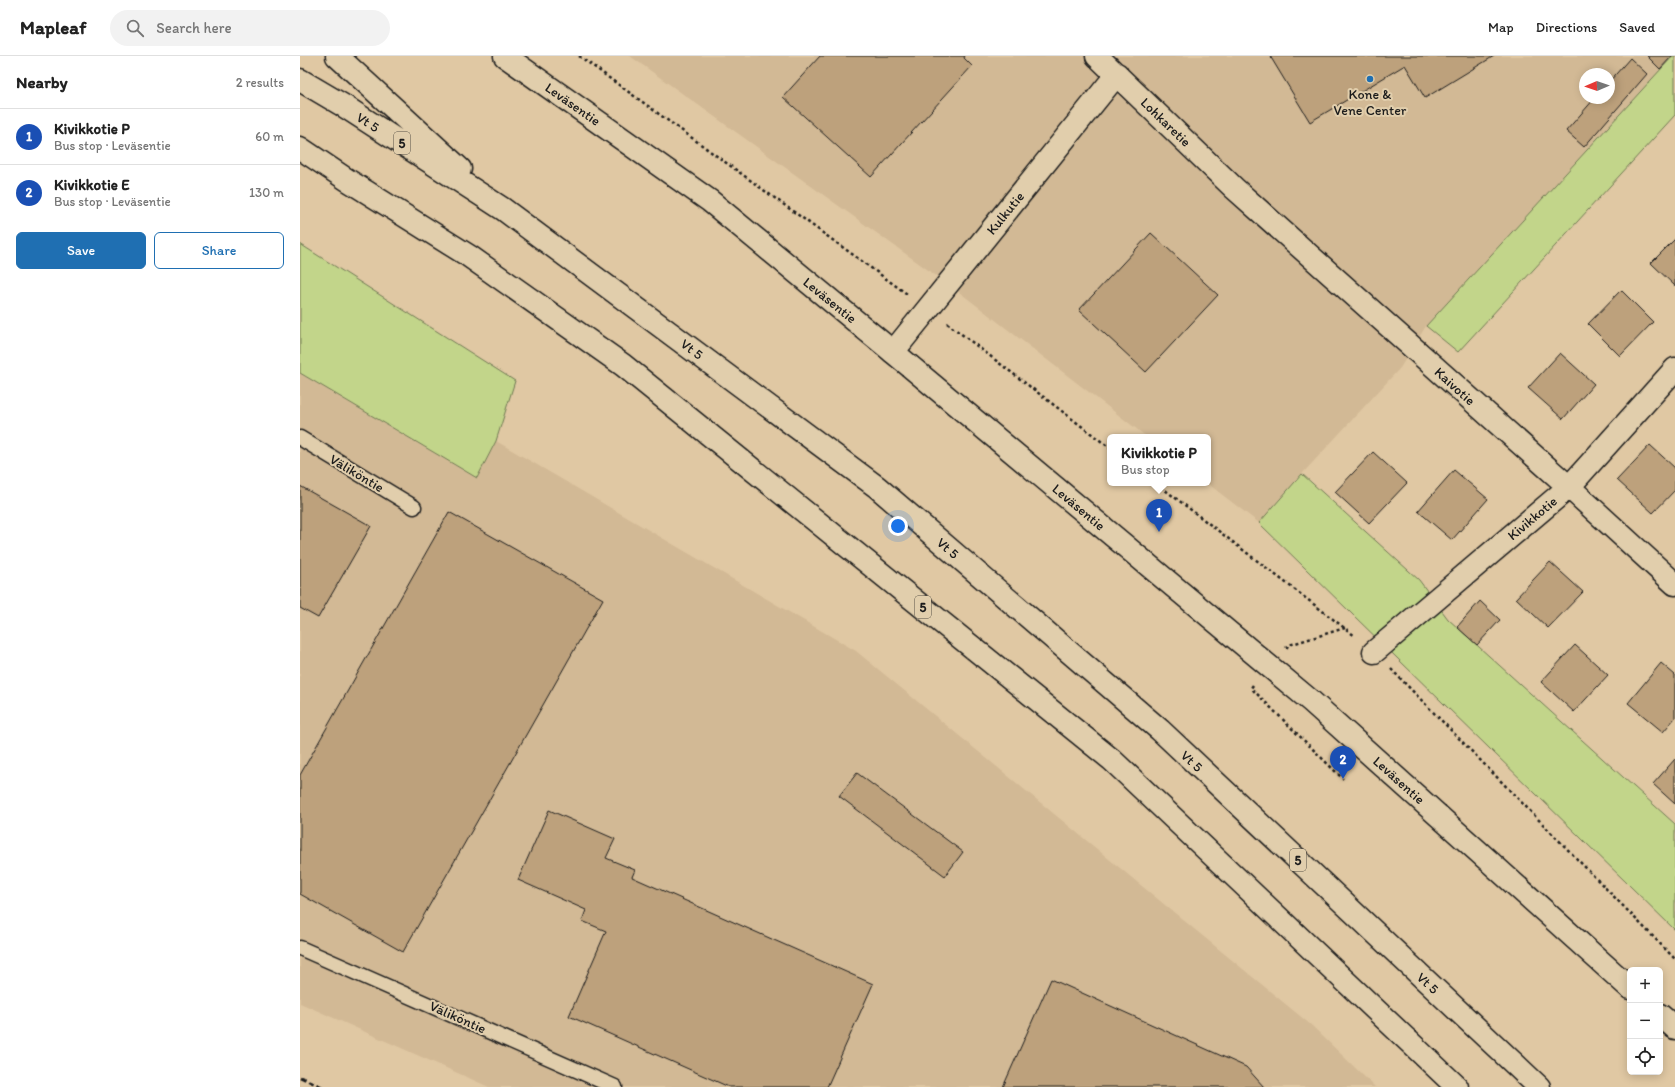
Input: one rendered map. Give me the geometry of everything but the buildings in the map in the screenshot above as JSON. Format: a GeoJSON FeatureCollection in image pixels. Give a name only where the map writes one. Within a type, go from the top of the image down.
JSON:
{"type":"FeatureCollection","features":[{"type":"Feature","properties":{"kind":"main road"},"geometry":{"type":"LineString","coordinates":[[337,56],[503,209]]}},
{"type":"Feature","properties":{"kind":"main road","name":"Leväsentie"},"geometry":{"type":"LineString","coordinates":[[505,56],[710,201],[893,352],[1312,702],[1627,985]]}},
{"type":"Feature","properties":{"kind":"main road","name":"Lohkaretie"},"geometry":{"type":"LineString","coordinates":[[1097,56],[1234,188]]}},
{"type":"Feature","properties":{"kind":"main road","name":"Kulkutie"},"geometry":{"type":"LineString","coordinates":[[893,352],[1117,74]]}},
{"type":"Feature","properties":{"kind":"main road","name":"Vt 5"},"geometry":{"type":"LineString","coordinates":[[300,80],[351,110],[503,209],[877,486],[1160,730],[1539,1087]]}},
{"type":"Feature","properties":{"kind":"main road","name":"5"},"geometry":{"type":"LineString","coordinates":[[300,148],[346,179],[468,256],[623,365],[1112,760],[1457,1087]]}},
{"type":"Feature","properties":{"kind":"main road"},"geometry":{"type":"LineString","coordinates":[[300,157],[346,179]]}},
{"type":"Feature","properties":{"kind":"main road","name":"Kaivotie"},"geometry":{"type":"LineString","coordinates":[[1234,188],[1675,584]]}},
{"type":"Feature","properties":{"kind":"main road","name":"Kivikkotie"},"geometry":{"type":"LineString","coordinates":[[1374,652],[1568,487],[1675,369]]}},
{"type":"Feature","properties":{"kind":"main road"},"geometry":{"type":"LineString","coordinates":[[1663,1018],[1675,1028]]}},
{"type":"Feature","properties":{"kind":"lane","name":"Väliköntie"},"geometry":{"type":"LineString","coordinates":[[300,438],[414,507]]}},
{"type":"Feature","properties":{"kind":"lane","name":"Väliköntie"},"geometry":{"type":"LineString","coordinates":[[300,948],[615,1087]]}},
{"type":"Feature","properties":{"kind":"path"},"geometry":{"type":"LineString","coordinates":[[579,56],[927,308],[1107,446]]}},
{"type":"Feature","properties":{"kind":"path"},"geometry":{"type":"LineString","coordinates":[[1160,486],[1374,652],[1675,959]]}},
{"type":"Feature","properties":{"kind":"shaded area"},"geometry":{"type":"Polygon","coordinates":[[[630,56],[1673,56],[1426,326],[1400,368],[1259,523],[1211,486],[1211,434],[1143,434],[963,295],[630,56]]]}},
{"type":"Feature","properties":{"kind":"shaded area"},"geometry":{"type":"Polygon","coordinates":[[[300,373],[477,478],[496,441],[856,651],[1311,1025],[1375,1087],[489,1087],[300,1003],[300,373]]]}},
{"type":"Feature","properties":{"kind":"green space"},"geometry":{"type":"Polygon","coordinates":[[[1673,56],[1675,56],[1675,115],[1458,352],[1426,326],[1673,56]]]}},
{"type":"Feature","properties":{"kind":"green space"},"geometry":{"type":"Polygon","coordinates":[[[300,244],[515,381],[496,441],[477,478],[300,373],[300,244]]]}},
{"type":"Feature","properties":{"kind":"green space"},"geometry":{"type":"Polygon","coordinates":[[[1302,474],[1419,580],[1448,619],[1675,824],[1675,930],[1259,523],[1302,474]]]}},
{"type":"Feature","properties":{"kind":"railway"},"geometry":{"type":"LineString","coordinates":[[300,1077],[322,1087]]}},
{"type":"Feature","properties":{"kind":"place","name":"Kone & Vene Center"},"geometry":{"type":"Point","coordinates":[1370,79]}},
{"type":"Feature","properties":{"kind":"place","name":"Kivikkotie P"},"geometry":{"type":"Point","coordinates":[1159,532]}},
{"type":"Feature","properties":{"kind":"place","name":"Kivikkotie E"},"geometry":{"type":"Point","coordinates":[1343,779]}}]}
